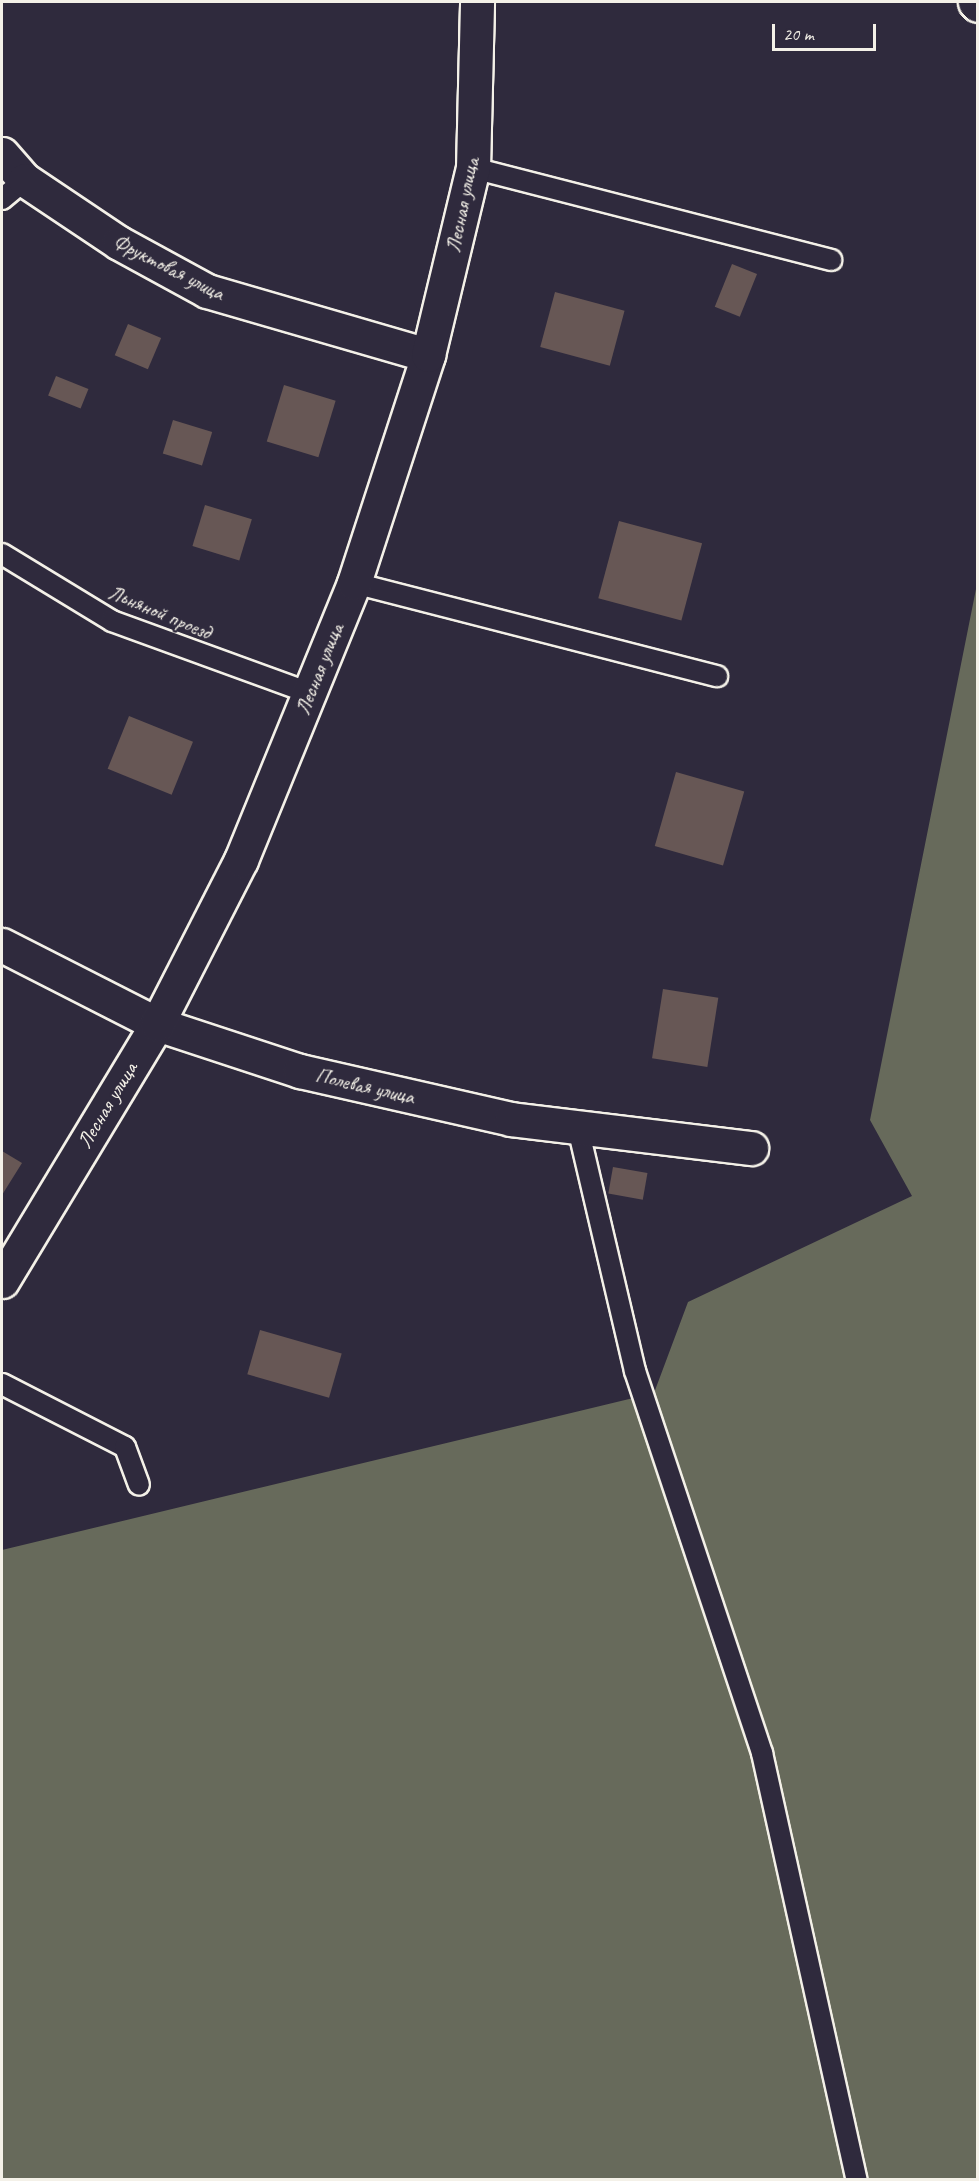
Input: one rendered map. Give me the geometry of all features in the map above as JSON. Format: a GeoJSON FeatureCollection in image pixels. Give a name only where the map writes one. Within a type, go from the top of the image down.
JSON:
{"type":"FeatureCollection","features":[{"type":"Feature","properties":{"kind":"street","name":"Лесная улица"},"geometry":{"type":"LineString","coordinates":[[2,1281],[157,1024],[241,860],[354,583],[428,356],[473,168],[477,2]]}},
{"type":"Feature","properties":{"kind":"street"},"geometry":{"type":"LineString","coordinates":[[975,2],[978,5]]}},
{"type":"Feature","properties":{"kind":"street","name":"Фруктовая улица"},"geometry":{"type":"LineString","coordinates":[[2,154],[13,190],[207,291],[428,356]]}},
{"type":"Feature","properties":{"kind":"street","name":"Полевая улица"},"geometry":{"type":"LineString","coordinates":[[2,945],[157,1024],[300,1071],[511,1119],[751,1148]]}},
{"type":"Feature","properties":{"kind":"lane"},"geometry":{"type":"LineString","coordinates":[[473,168],[831,260]]}},
{"type":"Feature","properties":{"kind":"lane","name":"Льняной проезд"},"geometry":{"type":"LineString","coordinates":[[2,554],[112,621],[310,693]]}},
{"type":"Feature","properties":{"kind":"lane"},"geometry":{"type":"LineString","coordinates":[[354,583],[717,676]]}},
{"type":"Feature","properties":{"kind":"lane"},"geometry":{"type":"LineString","coordinates":[[578,1128],[634,1371],[762,1753],[856,2180]]}},
{"type":"Feature","properties":{"kind":"lane"},"geometry":{"type":"LineString","coordinates":[[2,1384],[125,1447],[139,1485]]}},
{"type":"Feature","properties":{"kind":"green space"},"geometry":{"type":"Polygon","coordinates":[[[977,584],[977,2179],[2,2179],[2,1550],[654,1393],[688,1302],[912,1196],[870,1120],[977,584]]]}},
{"type":"Feature","properties":{"kind":"building"},"geometry":{"type":"Polygon","coordinates":[[[732,264],[757,274],[740,317],[715,307],[732,264]]]}},
{"type":"Feature","properties":{"kind":"building"},"geometry":{"type":"Polygon","coordinates":[[[555,292],[625,311],[610,366],[540,347],[555,292]]]}},
{"type":"Feature","properties":{"kind":"building"},"geometry":{"type":"Polygon","coordinates":[[[128,324],[161,338],[148,369],[115,355],[128,324]]]}},
{"type":"Feature","properties":{"kind":"building"},"geometry":{"type":"Polygon","coordinates":[[[56,376],[88,389],[81,409],[48,395],[56,376]]]}},
{"type":"Feature","properties":{"kind":"building"},"geometry":{"type":"Polygon","coordinates":[[[284,385],[336,401],[318,457],[267,441],[284,385]]]}},
{"type":"Feature","properties":{"kind":"building"},"geometry":{"type":"Polygon","coordinates":[[[173,420],[212,432],[202,465],[163,453],[173,420]]]}},
{"type":"Feature","properties":{"kind":"building"},"geometry":{"type":"Polygon","coordinates":[[[205,505],[252,519],[239,560],[192,546],[205,505]]]}},
{"type":"Feature","properties":{"kind":"building"},"geometry":{"type":"Polygon","coordinates":[[[619,521],[702,543],[681,621],[598,598],[619,521]]]}},
{"type":"Feature","properties":{"kind":"building"},"geometry":{"type":"Polygon","coordinates":[[[129,716],[193,742],[172,795],[108,769],[129,716]]]}},
{"type":"Feature","properties":{"kind":"building"},"geometry":{"type":"Polygon","coordinates":[[[676,772],[744,792],[723,866],[655,846],[676,772]]]}},
{"type":"Feature","properties":{"kind":"building"},"geometry":{"type":"Polygon","coordinates":[[[663,989],[718,998],[707,1067],[652,1058],[663,989]]]}},
{"type":"Feature","properties":{"kind":"building"},"geometry":{"type":"Polygon","coordinates":[[[2,1151],[22,1163],[2,1195],[2,1151]]]}},
{"type":"Feature","properties":{"kind":"building"},"geometry":{"type":"Polygon","coordinates":[[[613,1167],[647,1173],[643,1200],[608,1194],[613,1167]]]}},
{"type":"Feature","properties":{"kind":"building"},"geometry":{"type":"Polygon","coordinates":[[[260,1330],[342,1353],[329,1398],[247,1374],[260,1330]]]}}]}
